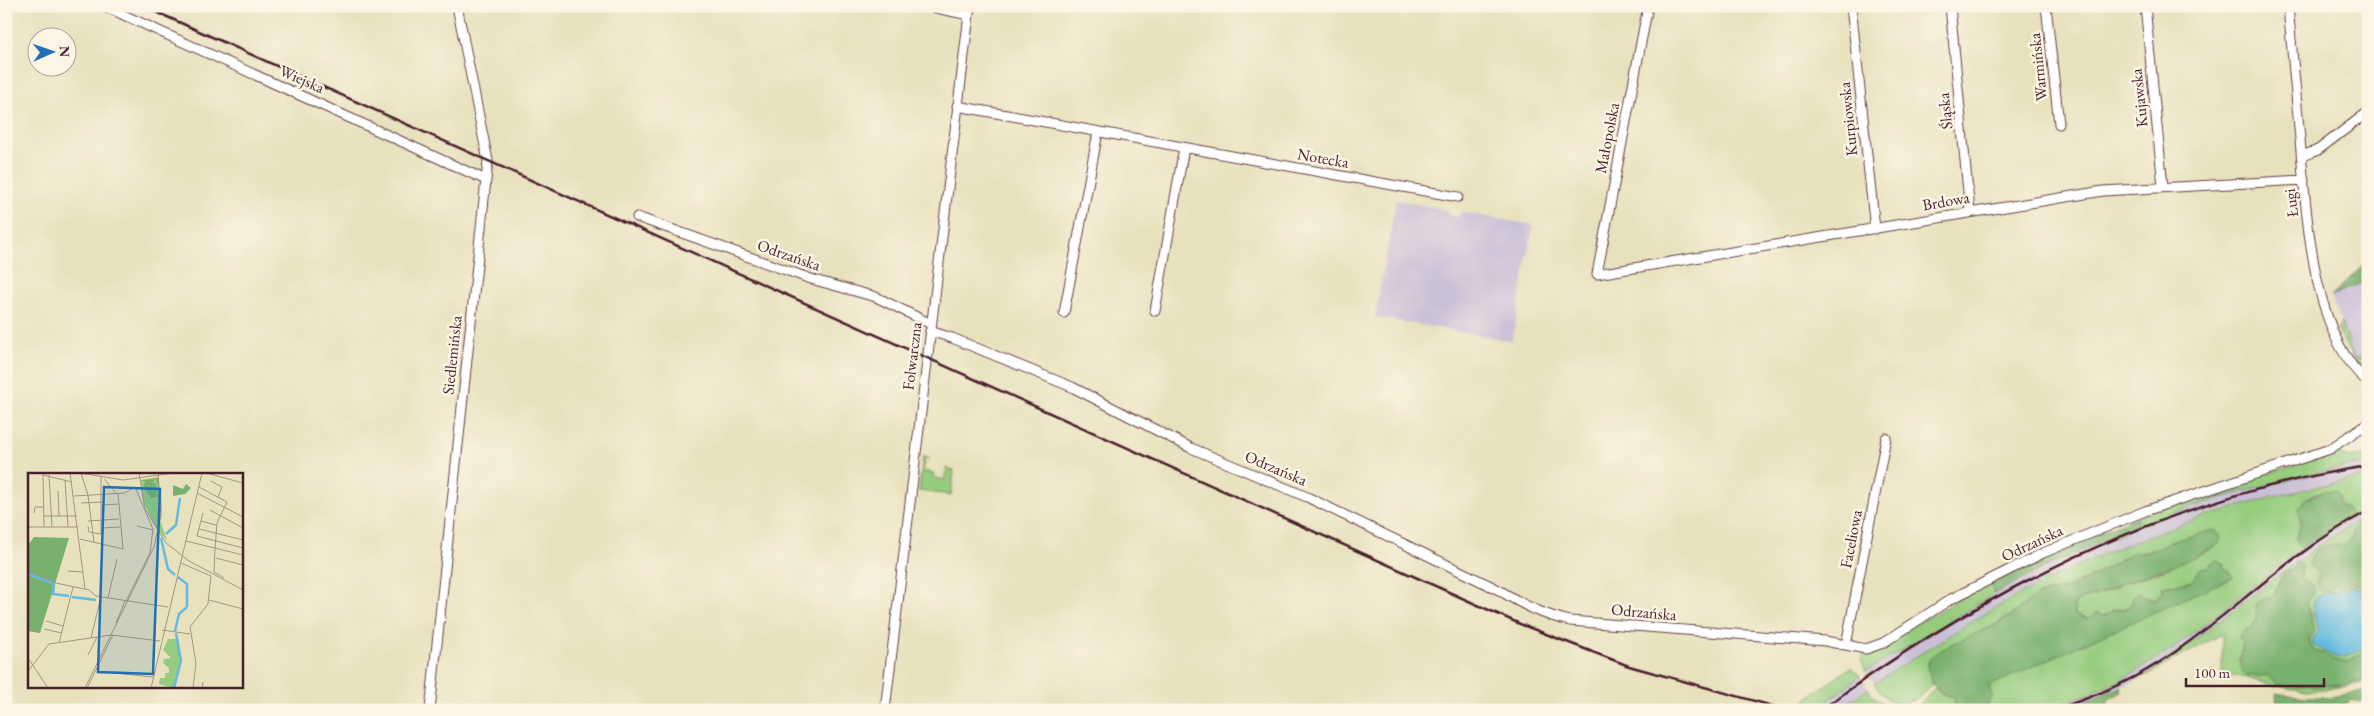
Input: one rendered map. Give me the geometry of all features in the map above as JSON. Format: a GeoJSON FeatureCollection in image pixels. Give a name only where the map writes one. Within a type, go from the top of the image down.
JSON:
{"type":"FeatureCollection","features":[{"type":"Feature","properties":{"kind":"street","name":"Wiejska"},"geometry":{"type":"LineString","coordinates":[[104,6],[486,180]]}},
{"type":"Feature","properties":{"kind":"street","name":"Siedlemińska"},"geometry":{"type":"LineString","coordinates":[[430,710],[486,180],[486,151],[457,6]]}},
{"type":"Feature","properties":{"kind":"street"},"geometry":{"type":"LineString","coordinates":[[927,6],[970,11]]}},
{"type":"Feature","properties":{"kind":"street","name":"Małopolska"},"geometry":{"type":"LineString","coordinates":[[1597,274],[1648,6]]}},
{"type":"Feature","properties":{"kind":"street","name":"Kurpiowska"},"geometry":{"type":"LineString","coordinates":[[1851,6],[1875,229]]}},
{"type":"Feature","properties":{"kind":"street","name":"Śląska"},"geometry":{"type":"LineString","coordinates":[[1950,6],[1970,212]]}},
{"type":"Feature","properties":{"kind":"street","name":"Warmińska"},"geometry":{"type":"LineString","coordinates":[[2046,6],[2059,124]]}},
{"type":"Feature","properties":{"kind":"street","name":"Kujawska"},"geometry":{"type":"LineString","coordinates":[[2145,6],[2163,186]]}},
{"type":"Feature","properties":{"kind":"street","name":"Ługi"},"geometry":{"type":"LineString","coordinates":[[2288,6],[2304,180],[2315,273],[2343,352],[2351,366],[2368,382]]}},
{"type":"Feature","properties":{"kind":"street","name":"Folwarczna"},"geometry":{"type":"LineString","coordinates":[[885,710],[970,11]]}},
{"type":"Feature","properties":{"kind":"street","name":"Notecka"},"geometry":{"type":"LineString","coordinates":[[958,106],[1458,198]]}},
{"type":"Feature","properties":{"kind":"street"},"geometry":{"type":"LineString","coordinates":[[2302,156],[2318,150],[2368,112]]}},
{"type":"Feature","properties":{"kind":"street"},"geometry":{"type":"LineString","coordinates":[[1064,314],[1098,132]]}},
{"type":"Feature","properties":{"kind":"street"},"geometry":{"type":"LineString","coordinates":[[1155,311],[1184,148]]}},
{"type":"Feature","properties":{"kind":"street","name":"Brdowa"},"geometry":{"type":"LineString","coordinates":[[1597,274],[2103,191],[2163,186],[2304,180]]}},
{"type":"Feature","properties":{"kind":"street","name":"Odrzańska"},"geometry":{"type":"LineString","coordinates":[[636,216],[810,279],[876,297],[930,328],[1072,387],[1191,448],[1307,497],[1499,590],[1528,608],[1547,616],[1570,621],[1825,641],[1866,649],[1883,643],[1951,598],[2043,553],[2145,511],[2330,449],[2368,423]]}},
{"type":"Feature","properties":{"kind":"street","name":"Faceliowa"},"geometry":{"type":"LineString","coordinates":[[1846,645],[1886,438]]}},
{"type":"Feature","properties":{"kind":"shaded area"},"geometry":{"type":"Polygon","coordinates":[[[1396,200],[1448,210],[1451,215],[1458,217],[1461,212],[1533,225],[1512,341],[1375,317],[1396,200]]]}},
{"type":"Feature","properties":{"kind":"shaded area"},"geometry":{"type":"Polygon","coordinates":[[[2367,278],[2368,353],[2358,360],[2354,358],[2331,296],[2367,278]]]}},
{"type":"Feature","properties":{"kind":"shaded area"},"geometry":{"type":"Polygon","coordinates":[[[2368,463],[2368,476],[2311,487],[2216,512],[2131,543],[2055,576],[2009,600],[1930,647],[1874,684],[1866,672],[1994,594],[2043,568],[2137,526],[2189,507],[2270,482],[2368,463]]]}},
{"type":"Feature","properties":{"kind":"shaded area"},"geometry":{"type":"Polygon","coordinates":[[[2368,508],[2368,515],[2295,562],[2201,636],[2142,678],[2102,696],[2063,710],[2042,710],[2100,690],[2161,658],[2302,548],[2332,527],[2368,508]]]}},
{"type":"Feature","properties":{"kind":"shaded area"},"geometry":{"type":"Polygon","coordinates":[[[1860,676],[1868,688],[1838,710],[1821,710],[1820,708],[1823,703],[1860,676]]]}},
{"type":"Feature","properties":{"kind":"green space"},"geometry":{"type":"Polygon","coordinates":[[[2368,261],[2368,280],[2331,296],[2368,261]]]}},
{"type":"Feature","properties":{"kind":"green space"},"geometry":{"type":"Polygon","coordinates":[[[2341,323],[2354,358],[2358,360],[2368,353],[2368,376],[2354,360],[2344,342],[2338,329],[2341,323]]]}},
{"type":"Feature","properties":{"kind":"green space"},"geometry":{"type":"Polygon","coordinates":[[[2332,451],[2349,458],[2368,455],[2368,463],[2251,489],[2137,526],[2136,517],[2223,487],[2309,461],[2332,451]]]}},
{"type":"Feature","properties":{"kind":"green space"},"geometry":{"type":"Polygon","coordinates":[[[923,456],[930,459],[924,458],[923,473],[928,471],[928,473],[934,473],[933,477],[944,480],[947,468],[954,471],[951,495],[919,491],[923,456]]]}},
{"type":"Feature","properties":{"kind":"green space"},"geometry":{"type":"Polygon","coordinates":[[[2368,476],[2368,508],[2350,518],[2333,491],[2314,494],[2307,498],[2299,516],[2298,538],[2302,548],[2173,649],[2118,682],[2042,710],[1984,710],[1992,697],[1989,686],[2230,573],[2223,567],[2201,568],[2191,582],[2167,584],[2155,600],[2143,596],[2133,596],[2130,607],[2114,610],[2103,616],[2089,619],[2074,614],[2074,604],[2079,600],[2104,593],[2124,583],[2164,570],[2190,557],[2205,553],[2219,543],[2219,534],[2214,530],[2170,541],[2152,551],[2125,556],[2088,579],[2067,588],[2037,596],[2024,607],[1995,625],[1968,639],[1952,644],[1927,666],[1932,685],[1922,695],[1910,702],[1897,703],[1890,701],[1874,684],[1986,614],[2032,588],[2093,558],[2170,528],[2248,504],[2368,476]]]}},
{"type":"Feature","properties":{"kind":"green space"},"geometry":{"type":"Polygon","coordinates":[[[2324,491],[2336,491],[2339,497],[2338,504],[2347,508],[2350,518],[2302,548],[2296,540],[2301,521],[2298,509],[2305,499],[2324,491]]]}},
{"type":"Feature","properties":{"kind":"green space"},"geometry":{"type":"Polygon","coordinates":[[[2368,515],[2368,518],[2361,523],[2345,545],[2329,547],[2310,566],[2318,573],[2317,584],[2351,582],[2363,588],[2367,595],[2368,605],[2352,593],[2336,592],[2322,594],[2312,611],[2317,623],[2320,649],[2345,657],[2368,646],[2368,650],[2347,663],[2331,659],[2324,653],[2316,652],[2312,648],[2309,638],[2312,622],[2306,602],[2309,597],[2293,569],[2284,572],[2273,596],[2265,598],[2252,628],[2238,639],[2242,643],[2243,651],[2239,659],[2251,675],[2268,675],[2282,686],[2300,687],[2308,684],[2335,686],[2365,680],[2368,680],[2368,683],[2327,689],[2302,690],[2281,687],[2222,674],[2222,634],[2142,678],[2281,573],[2338,533],[2368,515]]]}},
{"type":"Feature","properties":{"kind":"green space"},"geometry":{"type":"Polygon","coordinates":[[[2136,517],[2137,526],[2043,568],[1994,594],[1991,584],[2055,550],[2136,517]]]}},
{"type":"Feature","properties":{"kind":"green space"},"geometry":{"type":"Polygon","coordinates":[[[2368,518],[2368,598],[2363,587],[2352,582],[2344,587],[2335,584],[2330,591],[2321,591],[2317,584],[2318,573],[2310,566],[2313,555],[2322,548],[2334,544],[2345,545],[2352,538],[2353,530],[2368,518]]]}},
{"type":"Feature","properties":{"kind":"green space"},"geometry":{"type":"Polygon","coordinates":[[[2214,530],[2221,539],[2215,546],[2205,552],[2103,593],[2080,600],[2074,605],[2074,614],[2089,619],[2096,613],[2103,616],[2114,610],[2130,608],[2133,596],[2139,592],[2148,599],[2155,600],[2161,593],[2163,586],[2191,582],[2201,568],[2208,567],[2217,560],[2223,562],[2224,567],[2233,577],[1989,686],[1992,697],[1984,710],[1976,710],[1970,705],[1963,710],[1956,709],[1954,698],[1940,692],[1932,683],[1928,664],[1934,655],[1999,623],[2041,594],[2062,590],[2075,585],[2135,551],[2150,551],[2177,539],[2214,530]]]}},
{"type":"Feature","properties":{"kind":"green space"},"geometry":{"type":"Polygon","coordinates":[[[2297,562],[2302,566],[2301,580],[2305,580],[2313,585],[2315,593],[2306,602],[2314,631],[2308,639],[2311,647],[2316,652],[2324,653],[2331,659],[2347,663],[2368,650],[2368,680],[2348,683],[2345,687],[2340,685],[2313,686],[2308,684],[2289,687],[2280,685],[2269,676],[2259,678],[2251,675],[2247,677],[2244,673],[2241,665],[2242,643],[2238,639],[2244,630],[2252,628],[2257,614],[2256,605],[2265,598],[2273,596],[2284,572],[2293,569],[2297,562]]]}},
{"type":"Feature","properties":{"kind":"green space"},"geometry":{"type":"Polygon","coordinates":[[[1992,580],[1994,594],[1866,672],[1861,660],[1863,655],[1992,580]]]}},
{"type":"Feature","properties":{"kind":"green space"},"geometry":{"type":"Polygon","coordinates":[[[1851,667],[1860,676],[1817,710],[1795,709],[1801,706],[1810,696],[1851,667]]]}},
{"type":"Feature","properties":{"kind":"green space"},"geometry":{"type":"Polygon","coordinates":[[[2121,687],[2122,692],[2109,699],[2107,703],[2113,710],[2063,710],[2121,687]]]}},
{"type":"Feature","properties":{"kind":"green space"},"geometry":{"type":"Polygon","coordinates":[[[1868,688],[1874,697],[1883,703],[1906,710],[1838,710],[1868,688]]]}},
{"type":"Feature","properties":{"kind":"green space"},"geometry":{"type":"Polygon","coordinates":[[[1935,688],[1938,692],[1954,698],[1956,709],[1959,710],[1921,709],[1921,703],[1935,688]]]}},
{"type":"Feature","properties":{"kind":"green space"},"geometry":{"type":"Polygon","coordinates":[[[2355,692],[2368,692],[2368,703],[2351,700],[2345,707],[2337,710],[2277,710],[2276,693],[2305,697],[2326,697],[2355,692]]]}},
{"type":"Feature","properties":{"kind":"water"},"geometry":{"type":"Polygon","coordinates":[[[2354,585],[2361,590],[2362,598],[2368,605],[2368,646],[2345,657],[2335,657],[2313,645],[2312,638],[2318,632],[2312,602],[2316,598],[2354,585]]]}},
{"type":"Feature","properties":{"kind":"railway"},"geometry":{"type":"LineString","coordinates":[[143,6],[1520,624],[1629,666],[1787,710]]}},
{"type":"Feature","properties":{"kind":"railway"},"geometry":{"type":"LineString","coordinates":[[1821,710],[1947,626],[2012,588],[2080,555],[2149,525],[2221,500],[2293,480],[2368,466]]}},
{"type":"Feature","properties":{"kind":"railway"},"geometry":{"type":"LineString","coordinates":[[2052,710],[2116,686],[2161,661],[2199,634],[2317,542],[2368,511]]}}]}
